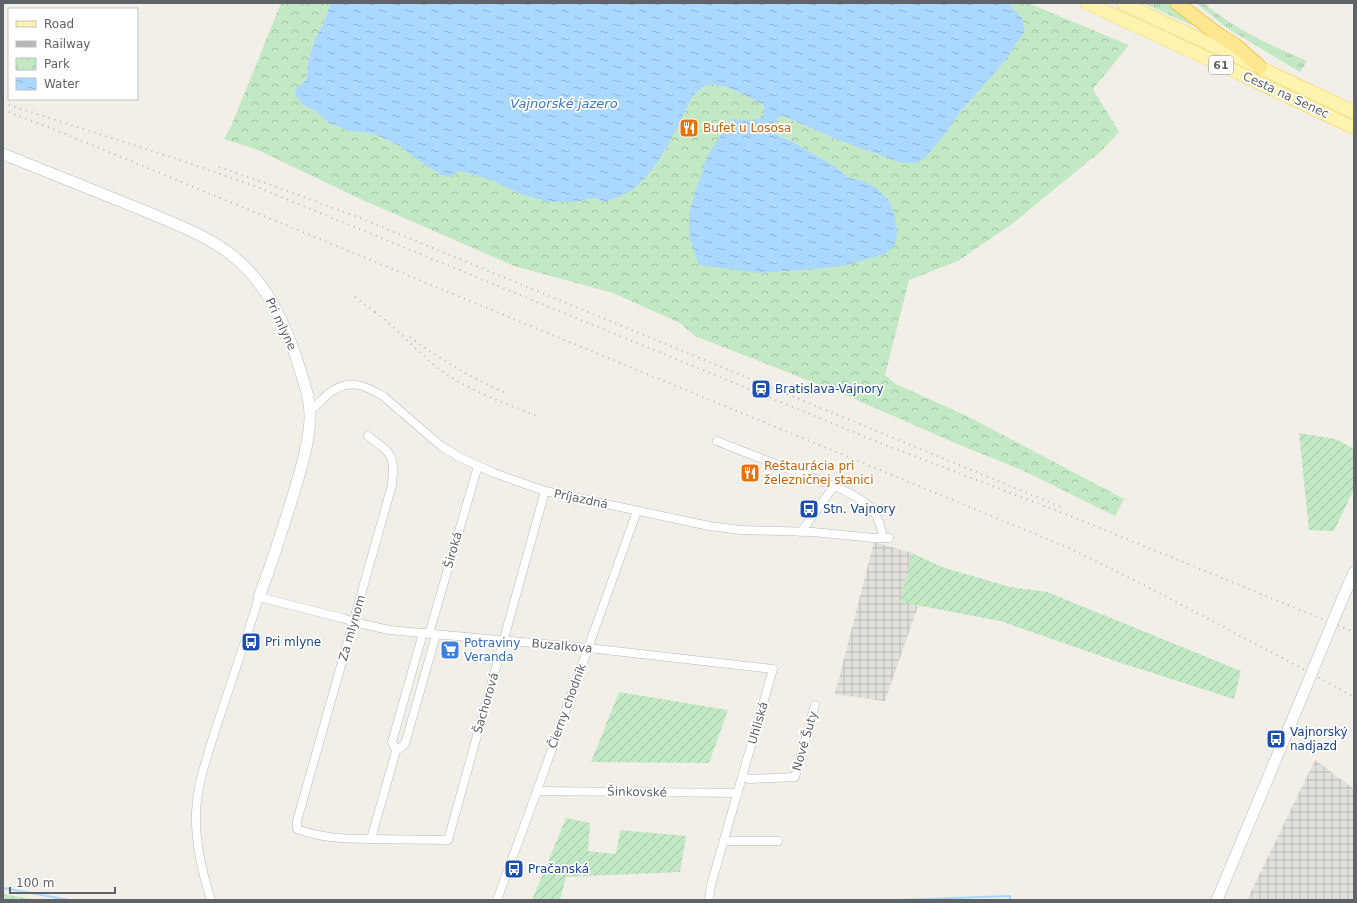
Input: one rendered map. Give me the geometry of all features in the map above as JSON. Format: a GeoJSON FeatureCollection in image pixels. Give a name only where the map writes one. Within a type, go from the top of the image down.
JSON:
{"type":"FeatureCollection","features":[{"type":"Feature","properties":{"kind":"highway"},"geometry":{"type":"LineString","coordinates":[[1177,3],[1216,33],[1235,44],[1260,67]]}},
{"type":"Feature","properties":{"kind":"main road","name":"Cesta na Senec"},"geometry":{"type":"LineString","coordinates":[[1087,3],[1354,128]]}},
{"type":"Feature","properties":{"kind":"main road","name":"Cesta na Senec"},"geometry":{"type":"LineString","coordinates":[[1123,3],[1354,112]]}},
{"type":"Feature","properties":{"kind":"street","name":"Pri mlyne"},"geometry":{"type":"LineString","coordinates":[[3,154],[74,181],[182,227],[211,241],[234,257],[262,287],[284,325],[307,392],[310,410],[306,452],[274,556],[259,597],[204,766],[197,796],[196,837],[202,871],[211,900]]}},
{"type":"Feature","properties":{"kind":"street","name":"Príjazdná"},"geometry":{"type":"LineString","coordinates":[[310,410],[337,387],[346,384],[365,387],[383,396],[441,446],[459,457],[478,466],[545,491],[709,526],[741,530],[801,532],[886,538],[877,516],[870,508],[860,499],[834,486]]}},
{"type":"Feature","properties":{"kind":"street","name":"Za mlynom"},"geometry":{"type":"LineString","coordinates":[[368,436],[391,455],[394,466],[392,485],[299,814],[297,829],[309,834],[342,839],[371,839]]}},
{"type":"Feature","properties":{"kind":"street"},"geometry":{"type":"LineString","coordinates":[[717,441],[834,486],[801,532]]}},
{"type":"Feature","properties":{"kind":"street","name":"Široká"},"geometry":{"type":"LineString","coordinates":[[396,751],[392,742],[429,634],[478,466]]}},
{"type":"Feature","properties":{"kind":"street","name":"Šachorová"},"geometry":{"type":"LineString","coordinates":[[371,839],[448,840],[545,491]]}},
{"type":"Feature","properties":{"kind":"street","name":"Čierny chodník"},"geometry":{"type":"LineString","coordinates":[[497,900],[637,511]]}},
{"type":"Feature","properties":{"kind":"street"},"geometry":{"type":"LineString","coordinates":[[1217,900],[1354,572]]}},
{"type":"Feature","properties":{"kind":"street","name":"Buzalkova"},"geometry":{"type":"LineString","coordinates":[[259,597],[389,630],[588,648],[773,669]]}},
{"type":"Feature","properties":{"kind":"street","name":"Široká"},"geometry":{"type":"LineString","coordinates":[[371,839],[396,751],[405,744],[429,634]]}},
{"type":"Feature","properties":{"kind":"street","name":"Uhliská"},"geometry":{"type":"LineString","coordinates":[[709,900],[711,885],[773,669]]}},
{"type":"Feature","properties":{"kind":"street","name":"Nové Šuty"},"geometry":{"type":"LineString","coordinates":[[743,777],[749,779],[795,777],[815,704]]}},
{"type":"Feature","properties":{"kind":"street","name":"Šinkovské"},"geometry":{"type":"LineString","coordinates":[[537,791],[738,793]]}},
{"type":"Feature","properties":{"kind":"street"},"geometry":{"type":"LineString","coordinates":[[724,842],[778,841]]}},
{"type":"Feature","properties":{"kind":"shaded area"},"geometry":{"type":"Polygon","coordinates":[[[874,542],[912,553],[900,602],[918,606],[885,701],[835,694],[874,542]]]}},
{"type":"Feature","properties":{"kind":"shaded area"},"geometry":{"type":"Polygon","coordinates":[[[1315,760],[1354,789],[1354,900],[1247,900],[1315,760]]]}},
{"type":"Feature","properties":{"kind":"green space"},"geometry":{"type":"Polygon","coordinates":[[[281,3],[331,3],[323,24],[315,39],[308,62],[302,104],[315,111],[329,123],[349,131],[374,134],[400,146],[416,159],[441,175],[449,177],[460,171],[491,180],[520,194],[575,202],[594,198],[603,202],[633,189],[666,148],[693,96],[708,85],[714,84],[728,88],[764,105],[764,114],[756,121],[695,196],[689,212],[759,273],[818,269],[885,254],[895,216],[889,202],[877,188],[864,181],[847,177],[836,167],[793,142],[777,135],[775,124],[778,118],[782,116],[833,138],[901,163],[926,157],[961,111],[1006,60],[1025,32],[1022,18],[1008,3],[1028,3],[1129,45],[1093,89],[1119,132],[1101,151],[1012,224],[958,261],[909,280],[885,375],[896,384],[969,417],[1124,499],[1115,516],[1024,471],[957,444],[848,396],[695,336],[680,323],[613,293],[514,266],[356,197],[258,150],[224,139],[232,124],[281,3]]]}},
{"type":"Feature","properties":{"kind":"green space"},"geometry":{"type":"Polygon","coordinates":[[[1143,3],[1168,3],[1196,27],[1143,3]]]}},
{"type":"Feature","properties":{"kind":"green space"},"geometry":{"type":"Polygon","coordinates":[[[1196,3],[1204,3],[1240,29],[1307,61],[1300,72],[1227,28],[1196,3]]]}},
{"type":"Feature","properties":{"kind":"green space"},"geometry":{"type":"Polygon","coordinates":[[[1299,433],[1336,439],[1354,449],[1354,489],[1334,531],[1309,530],[1299,433]]]}},
{"type":"Feature","properties":{"kind":"green space"},"geometry":{"type":"Polygon","coordinates":[[[912,553],[942,567],[1010,587],[1047,592],[1241,671],[1234,699],[1121,663],[1000,621],[900,602],[912,553]]]}},
{"type":"Feature","properties":{"kind":"green space"},"geometry":{"type":"Polygon","coordinates":[[[619,692],[728,710],[709,763],[591,762],[619,692]]]}},
{"type":"Feature","properties":{"kind":"green space"},"geometry":{"type":"Polygon","coordinates":[[[566,818],[590,823],[588,851],[616,854],[620,830],[686,836],[680,872],[566,877],[560,900],[532,900],[566,818]]]}},
{"type":"Feature","properties":{"kind":"green space"},"geometry":{"type":"Polygon","coordinates":[[[3,894],[38,900],[3,900],[3,894]]]}},
{"type":"Feature","properties":{"kind":"water","name":"Vajnorské jazero"},"geometry":{"type":"Polygon","coordinates":[[[331,3],[1008,3],[1022,18],[1025,32],[1006,60],[961,111],[945,134],[926,157],[917,163],[901,163],[833,138],[783,116],[778,118],[775,124],[777,135],[793,142],[836,167],[847,177],[864,181],[877,188],[889,201],[895,216],[897,230],[896,244],[885,254],[848,265],[818,269],[759,273],[699,265],[689,237],[689,212],[707,156],[731,119],[756,121],[764,114],[764,105],[728,88],[714,84],[708,85],[693,96],[668,146],[652,170],[633,189],[623,195],[603,202],[594,198],[575,202],[549,202],[520,194],[491,180],[460,171],[449,177],[441,175],[416,159],[400,146],[374,134],[349,131],[329,123],[315,111],[302,104],[296,96],[295,90],[306,80],[308,62],[315,39],[323,24],[331,3]]]}},
{"type":"Feature","properties":{"kind":"waterway"},"geometry":{"type":"LineString","coordinates":[[3,888],[69,900]]}},
{"type":"Feature","properties":{"kind":"waterway"},"geometry":{"type":"LineString","coordinates":[[898,900],[1010,896],[1010,900]]}},
{"type":"Feature","properties":{"kind":"railway"},"geometry":{"type":"LineString","coordinates":[[3,103],[183,161],[257,187],[883,444],[1073,517],[1354,632]]}},
{"type":"Feature","properties":{"kind":"railway"},"geometry":{"type":"LineString","coordinates":[[3,110],[53,129],[1069,548],[1142,584],[1354,697]]}},
{"type":"Feature","properties":{"kind":"railway"},"geometry":{"type":"LineString","coordinates":[[219,167],[360,218],[1061,507]]}},
{"type":"Feature","properties":{"kind":"railway"},"geometry":{"type":"LineString","coordinates":[[355,297],[379,315]]}},
{"type":"Feature","properties":{"kind":"railway"},"geometry":{"type":"LineString","coordinates":[[375,312],[439,369],[451,377],[462,384],[488,396],[539,417]]}},
{"type":"Feature","properties":{"kind":"railway"},"geometry":{"type":"LineString","coordinates":[[410,337],[433,354],[482,382],[508,394]]}},
{"type":"Feature","properties":{"kind":"place","name":"Bufet u Lososa"},"geometry":{"type":"Point","coordinates":[689,128]}},
{"type":"Feature","properties":{"kind":"place","name":"Bratislava-Vajnory"},"geometry":{"type":"Point","coordinates":[761,389]}},
{"type":"Feature","properties":{"kind":"place","name":"Reštaurácia pri železničnej stanici"},"geometry":{"type":"Point","coordinates":[750,473]}},
{"type":"Feature","properties":{"kind":"place","name":"Stn. Vajnory"},"geometry":{"type":"Point","coordinates":[809,509]}},
{"type":"Feature","properties":{"kind":"place","name":"Pri mlyne"},"geometry":{"type":"Point","coordinates":[251,642]}},
{"type":"Feature","properties":{"kind":"place","name":"Potraviny Veranda"},"geometry":{"type":"Point","coordinates":[450,650]}},
{"type":"Feature","properties":{"kind":"place","name":"Vajnorský nadjazd"},"geometry":{"type":"Point","coordinates":[1276,739]}},
{"type":"Feature","properties":{"kind":"place","name":"Pračanská"},"geometry":{"type":"Point","coordinates":[514,869]}}]}
